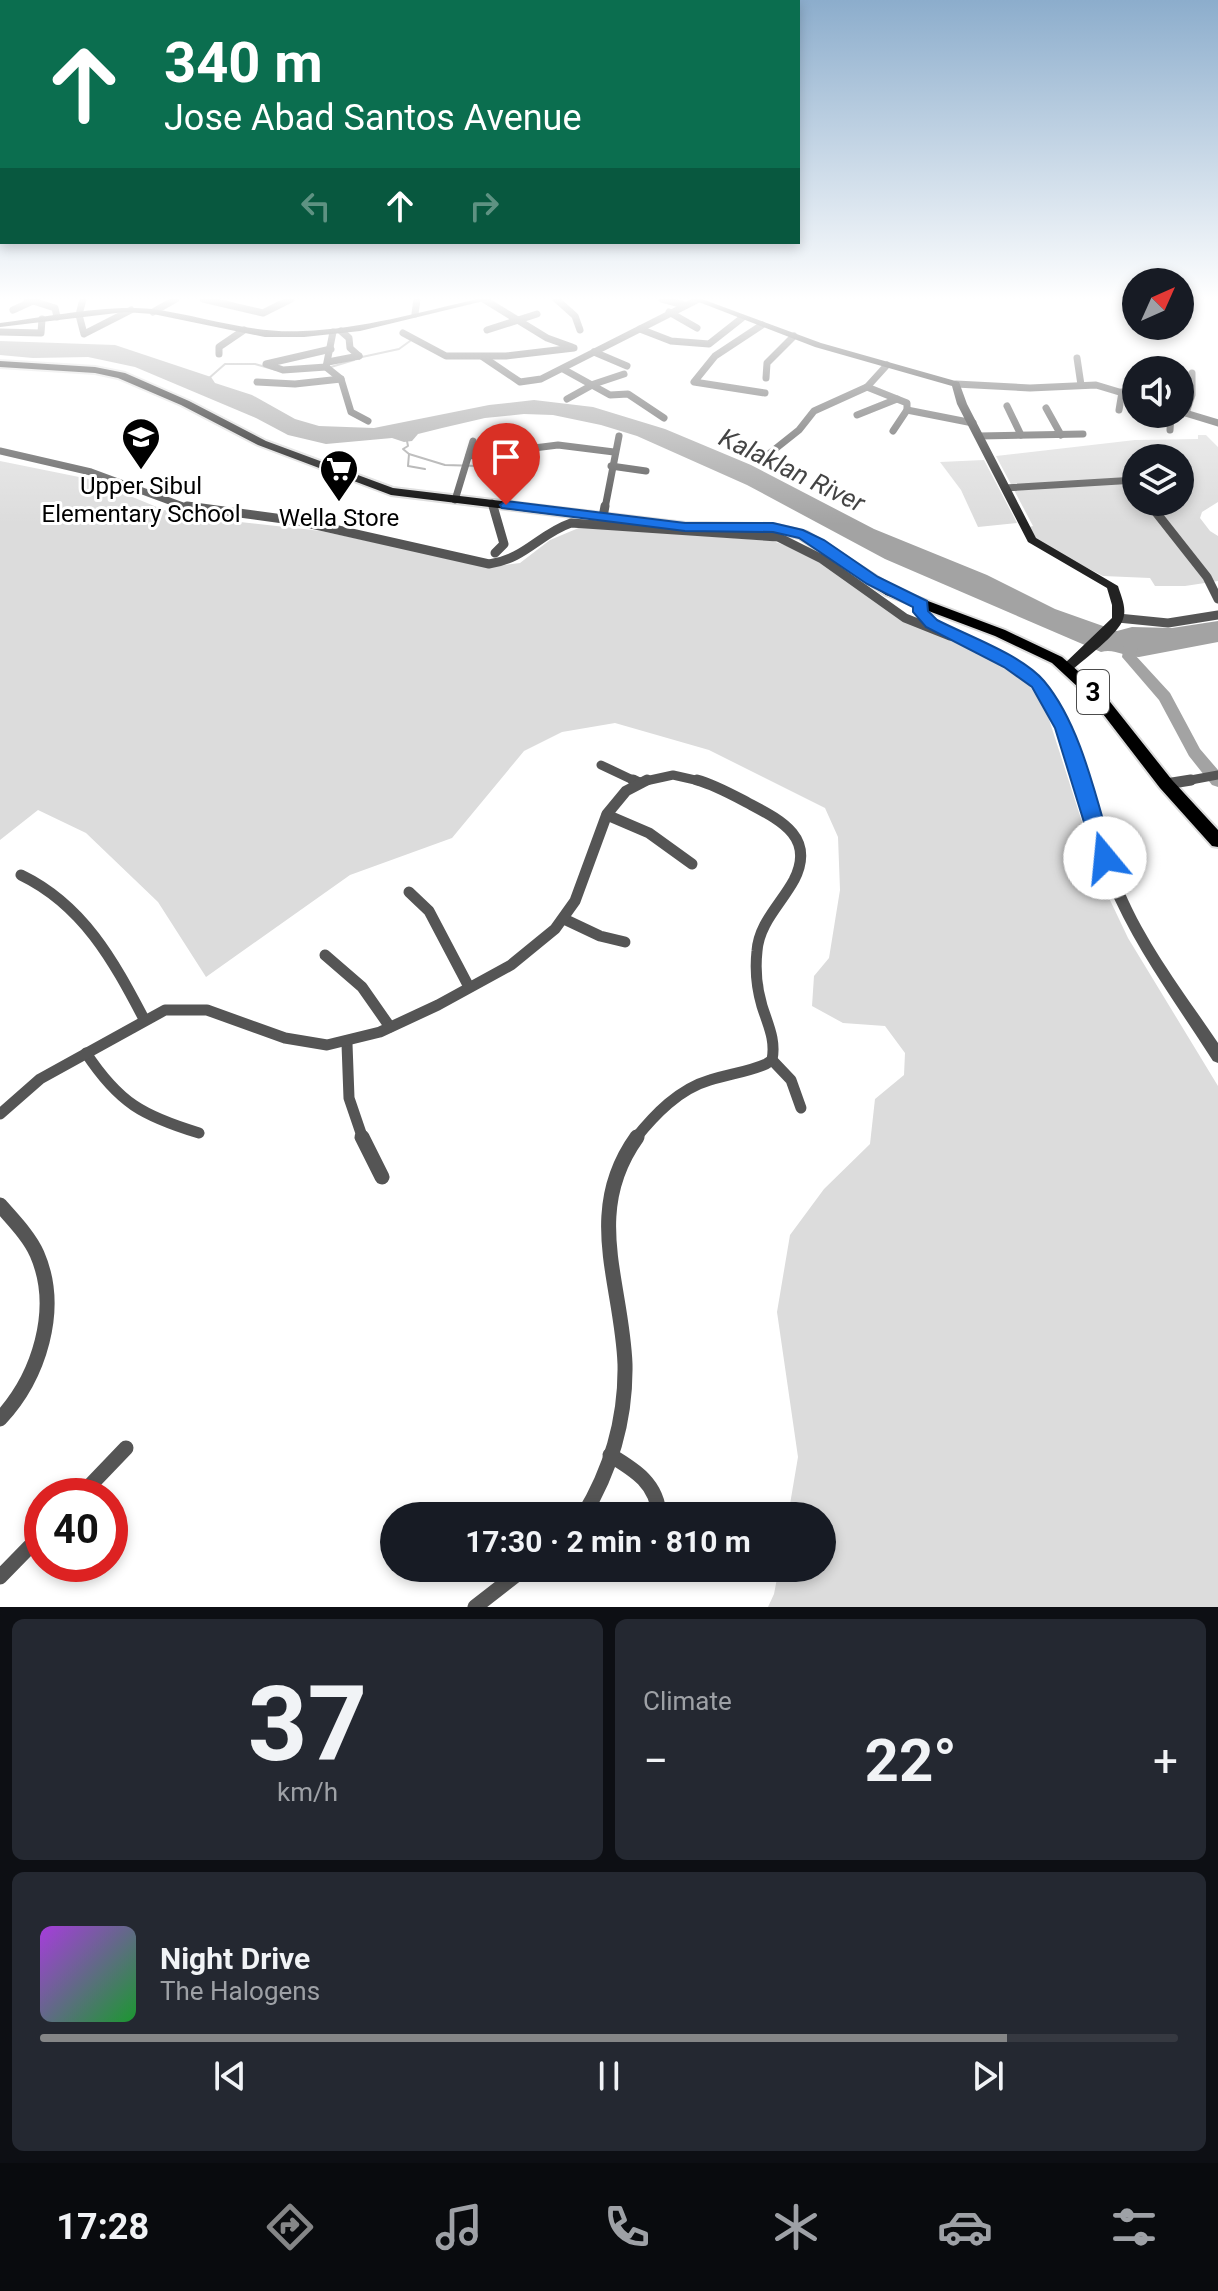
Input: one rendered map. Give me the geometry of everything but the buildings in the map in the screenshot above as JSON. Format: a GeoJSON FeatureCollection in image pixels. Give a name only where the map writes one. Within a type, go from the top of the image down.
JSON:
{"type":"FeatureCollection","features":[{"type":"Feature","properties":{"kind":"highway","name":"3"},"geometry":{"type":"LineString","coordinates":[[112,374],[121,375],[185,403],[262,443],[391,491],[685,527],[787,529],[819,543],[872,580],[921,605],[1024,643],[1067,668],[1105,706],[1166,784],[1218,841]]}},
{"type":"Feature","properties":{"kind":"main road"},"geometry":{"type":"LineString","coordinates":[[920,374],[956,384],[1032,540],[1112,586],[1118,605],[1115,622],[1067,668]]}},
{"type":"Feature","properties":{"kind":"street"},"geometry":{"type":"LineString","coordinates":[[336,374],[341,379],[351,412],[368,421]]}},
{"type":"Feature","properties":{"kind":"street"},"geometry":{"type":"LineString","coordinates":[[508,374],[520,382],[552,374]]}},
{"type":"Feature","properties":{"kind":"street"},"geometry":{"type":"LineString","coordinates":[[573,374],[610,395],[628,394],[664,418]]}},
{"type":"Feature","properties":{"kind":"street"},"geometry":{"type":"LineString","coordinates":[[567,399],[617,374]]}},
{"type":"Feature","properties":{"kind":"street"},"geometry":{"type":"LineString","coordinates":[[698,374],[694,382],[707,387],[736,387],[765,393]]}},
{"type":"Feature","properties":{"kind":"street"},"geometry":{"type":"LineString","coordinates":[[766,374],[766,378]]}},
{"type":"Feature","properties":{"kind":"street"},"geometry":{"type":"LineString","coordinates":[[760,461],[802,427],[814,411],[867,387],[879,374]]}},
{"type":"Feature","properties":{"kind":"street"},"geometry":{"type":"LineString","coordinates":[[1079,374],[1081,385]]}},
{"type":"Feature","properties":{"kind":"street"},"geometry":{"type":"LineString","coordinates":[[257,382],[295,384],[341,379]]}},
{"type":"Feature","properties":{"kind":"street"},"geometry":{"type":"LineString","coordinates":[[956,384],[1030,388],[1096,385],[1122,392],[1119,410]]}},
{"type":"Feature","properties":{"kind":"street"},"geometry":{"type":"LineString","coordinates":[[867,387],[907,403],[907,410],[893,431]]}},
{"type":"Feature","properties":{"kind":"street"},"geometry":{"type":"LineString","coordinates":[[857,415],[897,399]]}},
{"type":"Feature","properties":{"kind":"street"},"geometry":{"type":"LineString","coordinates":[[1007,406],[1021,435]]}},
{"type":"Feature","properties":{"kind":"street"},"geometry":{"type":"LineString","coordinates":[[1046,408],[1061,435]]}},
{"type":"Feature","properties":{"kind":"street"},"geometry":{"type":"LineString","coordinates":[[907,410],[973,423]]}},
{"type":"Feature","properties":{"kind":"street"},"geometry":{"type":"LineString","coordinates":[[1194,416],[1218,423]]}},
{"type":"Feature","properties":{"kind":"street"},"geometry":{"type":"LineString","coordinates":[[1202,431],[1205,419]]}},
{"type":"Feature","properties":{"kind":"street"},"geometry":{"type":"LineString","coordinates":[[979,436],[1083,434]]}},
{"type":"Feature","properties":{"kind":"street"},"geometry":{"type":"LineString","coordinates":[[603,517],[619,436]]}},
{"type":"Feature","properties":{"kind":"street"},"geometry":{"type":"LineString","coordinates":[[455,500],[473,441]]}},
{"type":"Feature","properties":{"kind":"street"},"geometry":{"type":"LineString","coordinates":[[467,464],[558,445],[614,452]]}},
{"type":"Feature","properties":{"kind":"street"},"geometry":{"type":"LineString","coordinates":[[0,451],[91,472],[183,506],[298,521],[489,564],[521,558],[554,529],[571,523],[778,537],[806,549],[928,630],[954,635]]}},
{"type":"Feature","properties":{"kind":"street"},"geometry":{"type":"LineString","coordinates":[[611,466],[646,471]]}},
{"type":"Feature","properties":{"kind":"street"},"geometry":{"type":"LineString","coordinates":[[1005,488],[1122,481]]}},
{"type":"Feature","properties":{"kind":"street"},"geometry":{"type":"LineString","coordinates":[[492,503],[504,544],[495,553]]}},
{"type":"Feature","properties":{"kind":"street"},"geometry":{"type":"LineString","coordinates":[[1158,516],[1207,577],[1218,599]]}},
{"type":"Feature","properties":{"kind":"street"},"geometry":{"type":"LineString","coordinates":[[921,605],[920,612],[938,630],[1020,669],[1038,683],[1053,705],[1072,750],[1105,858],[1123,903],[1218,1056]]}},
{"type":"Feature","properties":{"kind":"street"},"geometry":{"type":"LineString","coordinates":[[1115,622],[1196,621],[1218,615]]}},
{"type":"Feature","properties":{"kind":"street"},"geometry":{"type":"LineString","coordinates":[[601,765],[639,783]]}},
{"type":"Feature","properties":{"kind":"street"},"geometry":{"type":"LineString","coordinates":[[1166,784],[1213,776]]}},
{"type":"Feature","properties":{"kind":"street"},"geometry":{"type":"LineString","coordinates":[[0,1114],[24,1090],[144,1019],[165,1010],[209,1009],[226,1012],[305,1044],[322,1047],[347,1044],[390,1027],[531,953],[564,919],[576,899],[615,801],[639,783],[670,777],[699,778],[779,820],[798,841],[800,852],[795,876],[767,919],[757,945],[762,1004],[773,1042],[772,1060],[791,1080],[801,1108]]}},
{"type":"Feature","properties":{"kind":"street"},"geometry":{"type":"LineString","coordinates":[[607,815],[649,833],[692,864]]}},
{"type":"Feature","properties":{"kind":"street"},"geometry":{"type":"LineString","coordinates":[[21,875],[44,883],[91,928],[110,954],[144,1019]]}},
{"type":"Feature","properties":{"kind":"street"},"geometry":{"type":"LineString","coordinates":[[409,892],[425,904],[469,987]]}},
{"type":"Feature","properties":{"kind":"street"},"geometry":{"type":"LineString","coordinates":[[564,919],[600,936],[625,942]]}},
{"type":"Feature","properties":{"kind":"street"},"geometry":{"type":"LineString","coordinates":[[325,955],[362,987],[390,1027]]}},
{"type":"Feature","properties":{"kind":"street"},"geometry":{"type":"LineString","coordinates":[[347,1044],[347,1104],[353,1124],[382,1177]]}},
{"type":"Feature","properties":{"kind":"street"},"geometry":{"type":"LineString","coordinates":[[86,1053],[116,1097],[134,1111],[199,1133]]}},
{"type":"Feature","properties":{"kind":"street"},"geometry":{"type":"LineString","coordinates":[[591,1502],[599,1487],[620,1424],[624,1390],[623,1343],[606,1224],[618,1166],[634,1141],[681,1093],[724,1075],[764,1066],[772,1060]]}},
{"type":"Feature","properties":{"kind":"street"},"geometry":{"type":"LineString","coordinates":[[0,1205],[28,1238],[38,1256],[47,1299],[40,1350],[32,1378],[22,1396],[0,1419]]}},
{"type":"Feature","properties":{"kind":"street"},"geometry":{"type":"LineString","coordinates":[[97,1478],[126,1448]]}},
{"type":"Feature","properties":{"kind":"street"},"geometry":{"type":"LineString","coordinates":[[610,1455],[650,1482],[660,1502]]}},
{"type":"Feature","properties":{"kind":"street"},"geometry":{"type":"LineString","coordinates":[[0,1577],[24,1552]]}},
{"type":"Feature","properties":{"kind":"street"},"geometry":{"type":"LineString","coordinates":[[475,1607],[507,1582]]}},
{"type":"Feature","properties":{"kind":"shaded area"},"geometry":{"type":"Polygon","coordinates":[[[152,374],[202,374],[211,377],[215,383],[252,395],[295,419],[319,426],[374,428],[489,405],[534,400],[593,407],[665,429],[751,465],[874,529],[987,575],[1055,609],[1117,631],[1132,627],[1172,628],[1218,621],[1218,642],[1139,657],[1101,652],[885,559],[747,485],[637,436],[601,425],[553,415],[524,414],[485,418],[442,428],[418,434],[412,441],[392,438],[326,444],[288,435],[256,418],[152,374]]]}},
{"type":"Feature","properties":{"kind":"shaded area"},"geometry":{"type":"Polygon","coordinates":[[[1198,435],[1206,435],[1218,447],[1218,502],[1202,512],[1200,518],[1218,536],[1218,581],[1155,586],[1150,578],[1103,576],[1036,542],[1029,527],[1033,526],[996,456],[1135,440],[1198,439],[1198,435]]]}},
{"type":"Feature","properties":{"kind":"shaded area"},"geometry":{"type":"Polygon","coordinates":[[[984,460],[1017,523],[978,527],[961,490],[940,462],[984,460]]]}},
{"type":"Feature","properties":{"kind":"shaded area"},"geometry":{"type":"Polygon","coordinates":[[[0,461],[89,479],[164,510],[213,519],[321,531],[490,567],[520,563],[550,540],[581,527],[773,541],[809,554],[887,608],[1008,665],[1029,685],[1047,713],[1101,881],[1128,938],[1218,1086],[1218,1607],[768,1607],[776,1582],[836,1582],[836,1502],[790,1502],[798,1457],[777,1312],[790,1235],[824,1189],[870,1144],[875,1099],[904,1075],[905,1053],[885,1026],[843,1023],[812,1006],[814,976],[829,958],[840,890],[838,837],[825,808],[709,750],[615,723],[562,732],[524,751],[452,838],[350,875],[206,977],[158,902],[86,833],[38,810],[0,840],[0,461]]]}},
{"type":"Feature","properties":{"kind":"waterway"},"geometry":{"type":"LineString","coordinates":[[208,379],[214,374]]}},
{"type":"Feature","properties":{"kind":"waterway"},"geometry":{"type":"LineString","coordinates":[[407,441],[408,446],[403,449],[409,454]]}},
{"type":"Feature","properties":{"kind":"waterway"},"geometry":{"type":"LineString","coordinates":[[409,454],[445,465],[479,466]]}},
{"type":"Feature","properties":{"kind":"waterway"},"geometry":{"type":"LineString","coordinates":[[409,454],[408,466],[425,469]]}},
{"type":"Feature","properties":{"kind":"waterway"},"geometry":{"type":"LineString","coordinates":[[1131,645],[1129,657],[1165,697],[1194,752],[1218,781]]}},
{"type":"Feature","properties":{"kind":"place","name":"Upper Sibul Elementary School"},"geometry":{"type":"Point","coordinates":[141,471]}},
{"type":"Feature","properties":{"kind":"place","name":"Wella Store"},"geometry":{"type":"Point","coordinates":[339,503]}},
{"type":"Feature","properties":{"kind":"route"},"geometry":{"type":"LineString","coordinates":[[506,505],[685,527],[787,529],[819,543],[891,592],[921,605],[922,616],[931,624],[940,625],[1009,663],[1038,683],[1064,728],[1105,858]]}},
{"type":"Feature","properties":{"kind":"water label","name":"Kalaklan River"},"geometry":{"type":"Point","coordinates":[792,470]}}]}
